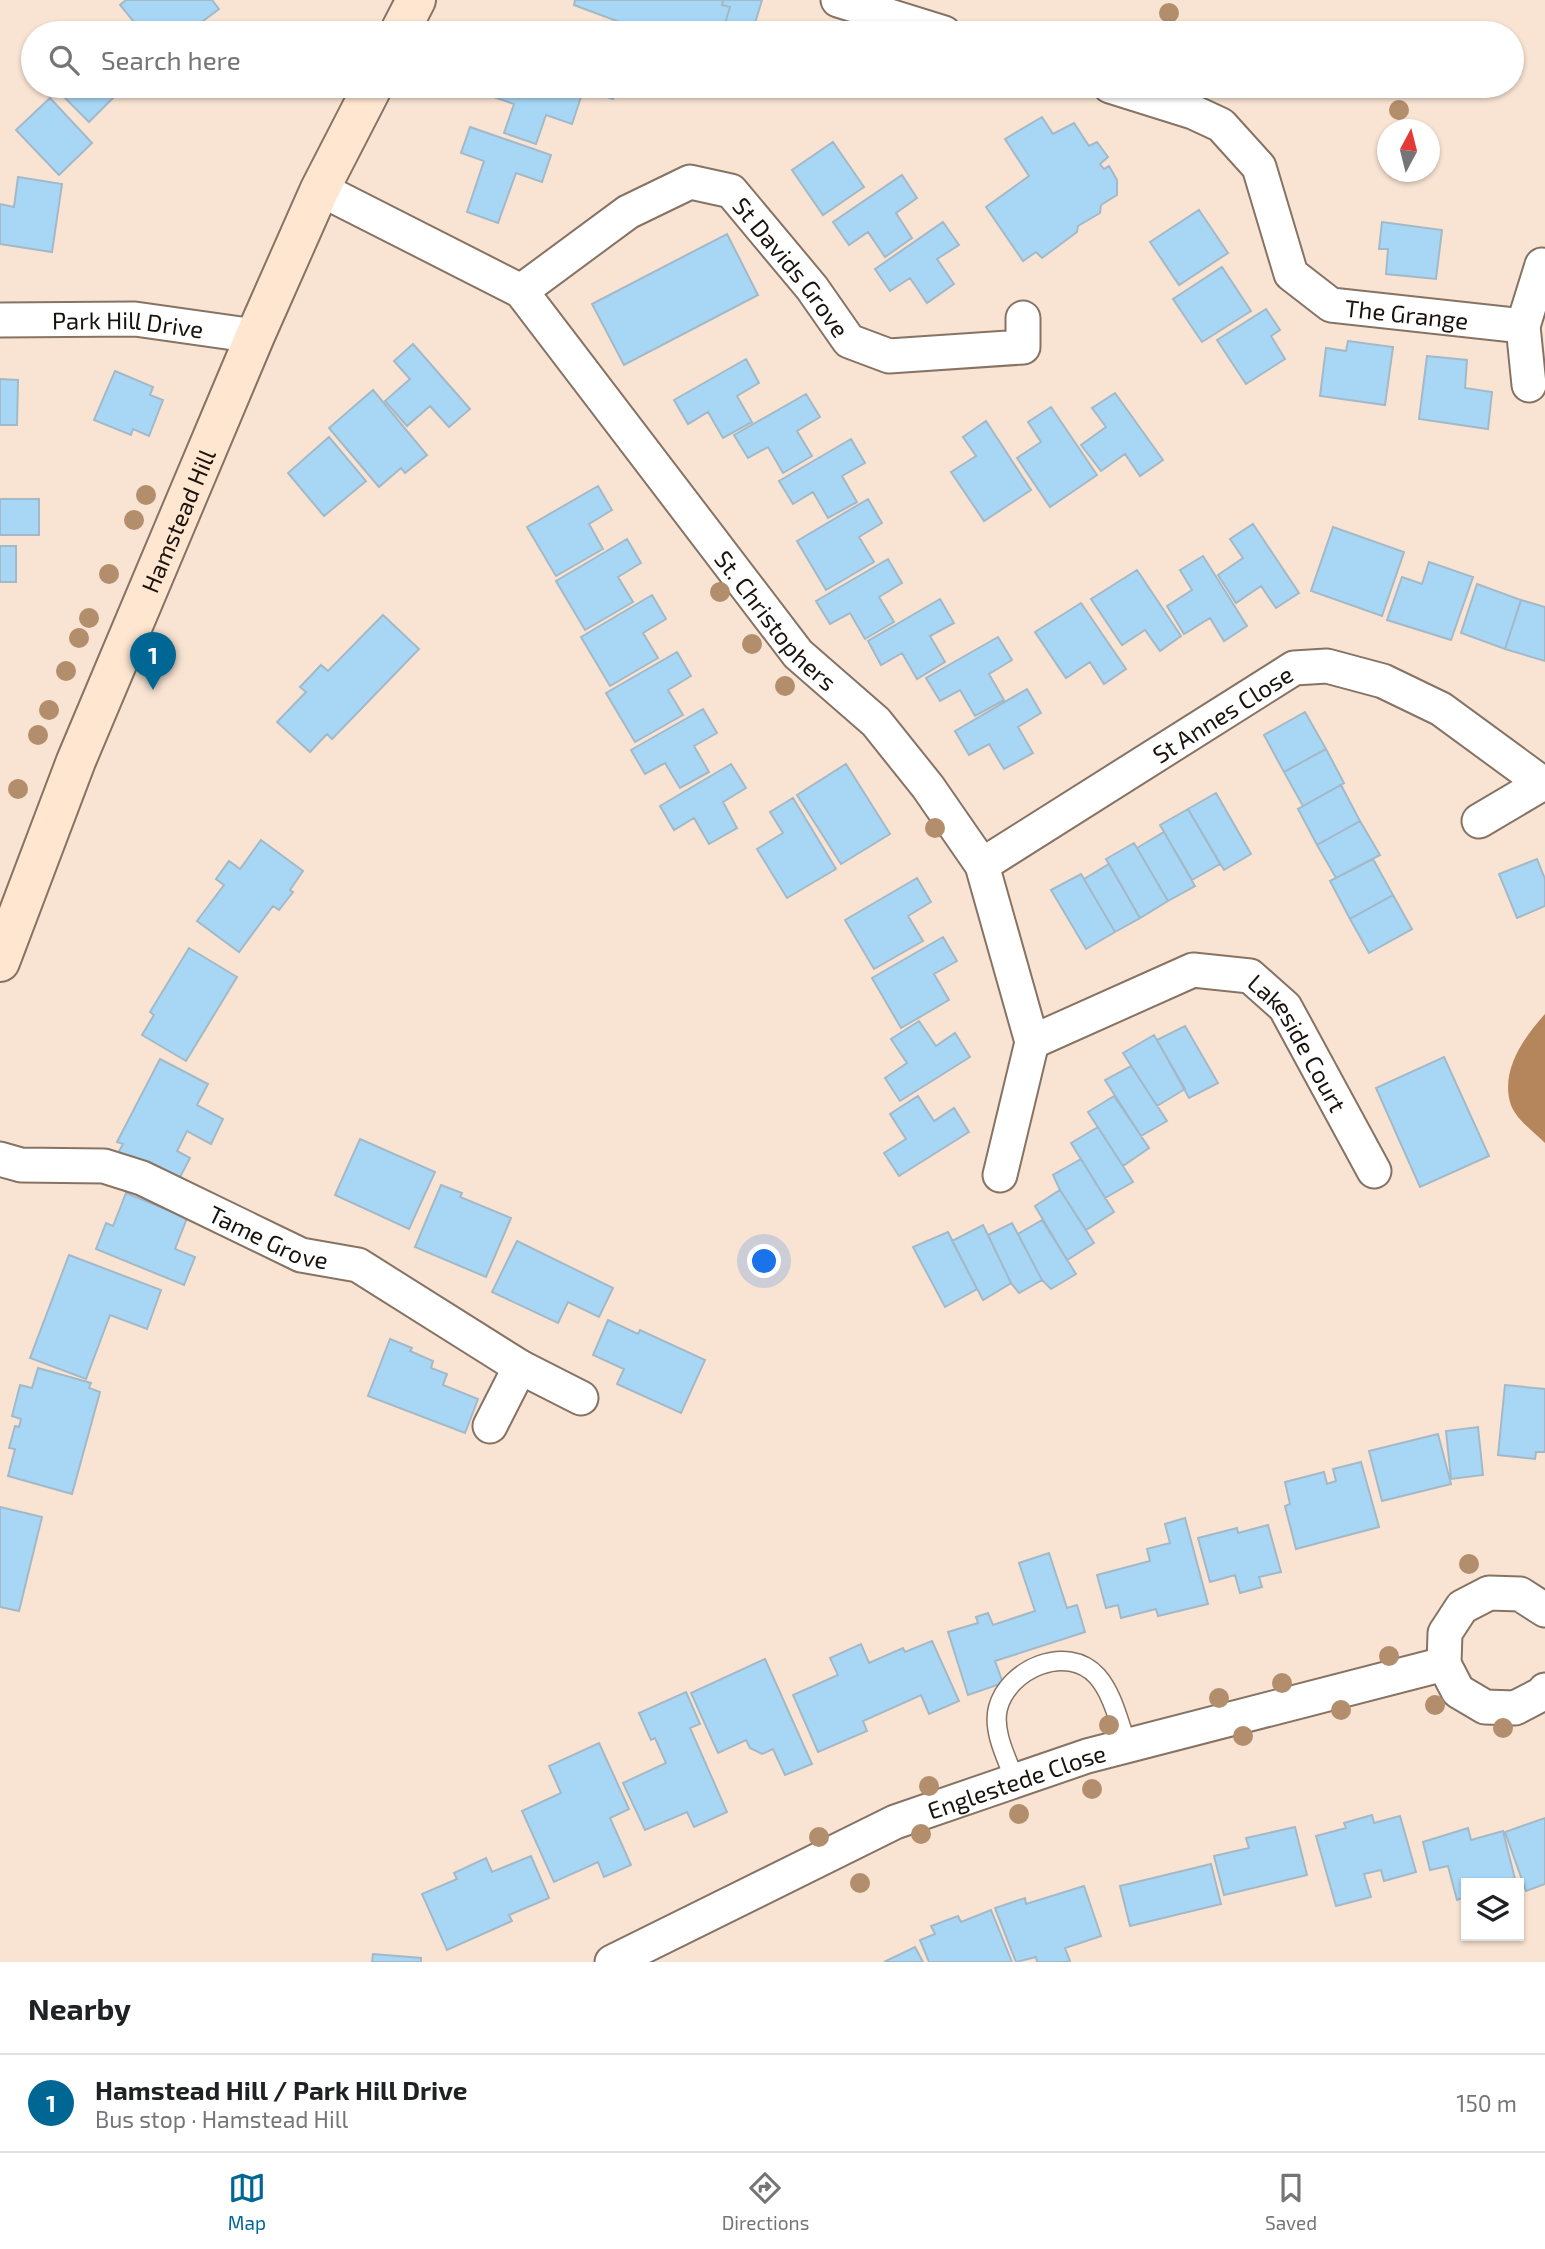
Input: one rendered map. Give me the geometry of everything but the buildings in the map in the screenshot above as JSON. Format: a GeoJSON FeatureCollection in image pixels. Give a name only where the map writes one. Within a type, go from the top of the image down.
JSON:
{"type":"FeatureCollection","features":[{"type":"Feature","properties":{"kind":"main road"},"geometry":{"type":"LineString","coordinates":[[405,21],[416,0]]}},
{"type":"Feature","properties":{"kind":"main road","name":"Hamstead Hill"},"geometry":{"type":"LineString","coordinates":[[0,962],[76,761],[255,336],[320,189],[367,98]]}},
{"type":"Feature","properties":{"kind":"street"},"geometry":{"type":"LineString","coordinates":[[838,0],[905,21]]}},
{"type":"Feature","properties":{"kind":"street","name":"The Grange"},"geometry":{"type":"LineString","coordinates":[[1148,98],[1193,112],[1221,125],[1259,167],[1291,274],[1331,305],[1523,326]]}},
{"type":"Feature","properties":{"kind":"street","name":"St Davids Grove"},"geometry":{"type":"LineString","coordinates":[[521,291],[628,212],[690,182],[731,191],[812,288],[849,341],[889,356],[1023,347],[1023,318]]}},
{"type":"Feature","properties":{"kind":"street","name":"St. Christophers"},"geometry":{"type":"LineString","coordinates":[[320,189],[521,291],[798,654],[876,722],[928,787],[982,865],[1032,1042],[1000,1175]]}},
{"type":"Feature","properties":{"kind":"street"},"geometry":{"type":"LineString","coordinates":[[1529,385],[1523,326],[1542,265]]}},
{"type":"Feature","properties":{"kind":"street","name":"Park Hill Drive"},"geometry":{"type":"LineString","coordinates":[[0,320],[135,319],[255,336]]}},
{"type":"Feature","properties":{"kind":"street","name":"St Annes Close"},"geometry":{"type":"LineString","coordinates":[[982,865],[1294,668],[1327,666],[1383,681],[1441,709],[1543,782],[1479,821]]}},
{"type":"Feature","properties":{"kind":"street","name":"Lakeside Court"},"geometry":{"type":"LineString","coordinates":[[1032,1042],[1193,970],[1250,976],[1285,1007],[1374,1171]]}},
{"type":"Feature","properties":{"kind":"street","name":"Tame Grove"},"geometry":{"type":"LineString","coordinates":[[0,1159],[21,1164],[104,1167],[142,1178],[302,1255],[358,1265],[520,1367],[581,1398]]}},
{"type":"Feature","properties":{"kind":"street"},"geometry":{"type":"LineString","coordinates":[[490,1426],[520,1367]]}},
{"type":"Feature","properties":{"kind":"street"},"geometry":{"type":"LineString","coordinates":[[1545,1610],[1520,1594],[1489,1593],[1471,1602],[1462,1607],[1446,1633],[1444,1664],[1458,1691],[1485,1707],[1515,1708],[1545,1690]]}},
{"type":"Feature","properties":{"kind":"street","name":"Englestede Close"},"geometry":{"type":"LineString","coordinates":[[612,1962],[895,1822],[1087,1756],[1444,1664]]}},
{"type":"Feature","properties":{"kind":"lane"},"geometry":{"type":"LineString","coordinates":[[1016,1780],[999,1734],[996,1720],[998,1706],[1020,1674],[1042,1665],[1065,1660],[1085,1666],[1097,1676],[1106,1690],[1127,1745]]}},
{"type":"Feature","properties":{"kind":"shaded area"},"geometry":{"type":"Polygon","coordinates":[[[1545,1014],[1545,1143],[1515,1113],[1508,1090],[1512,1065],[1517,1054],[1545,1014]]]}},
{"type":"Feature","properties":{"kind":"place","name":"Hamstead Hill / Park Hill Drive"},"geometry":{"type":"Point","coordinates":[153,690]}}]}
